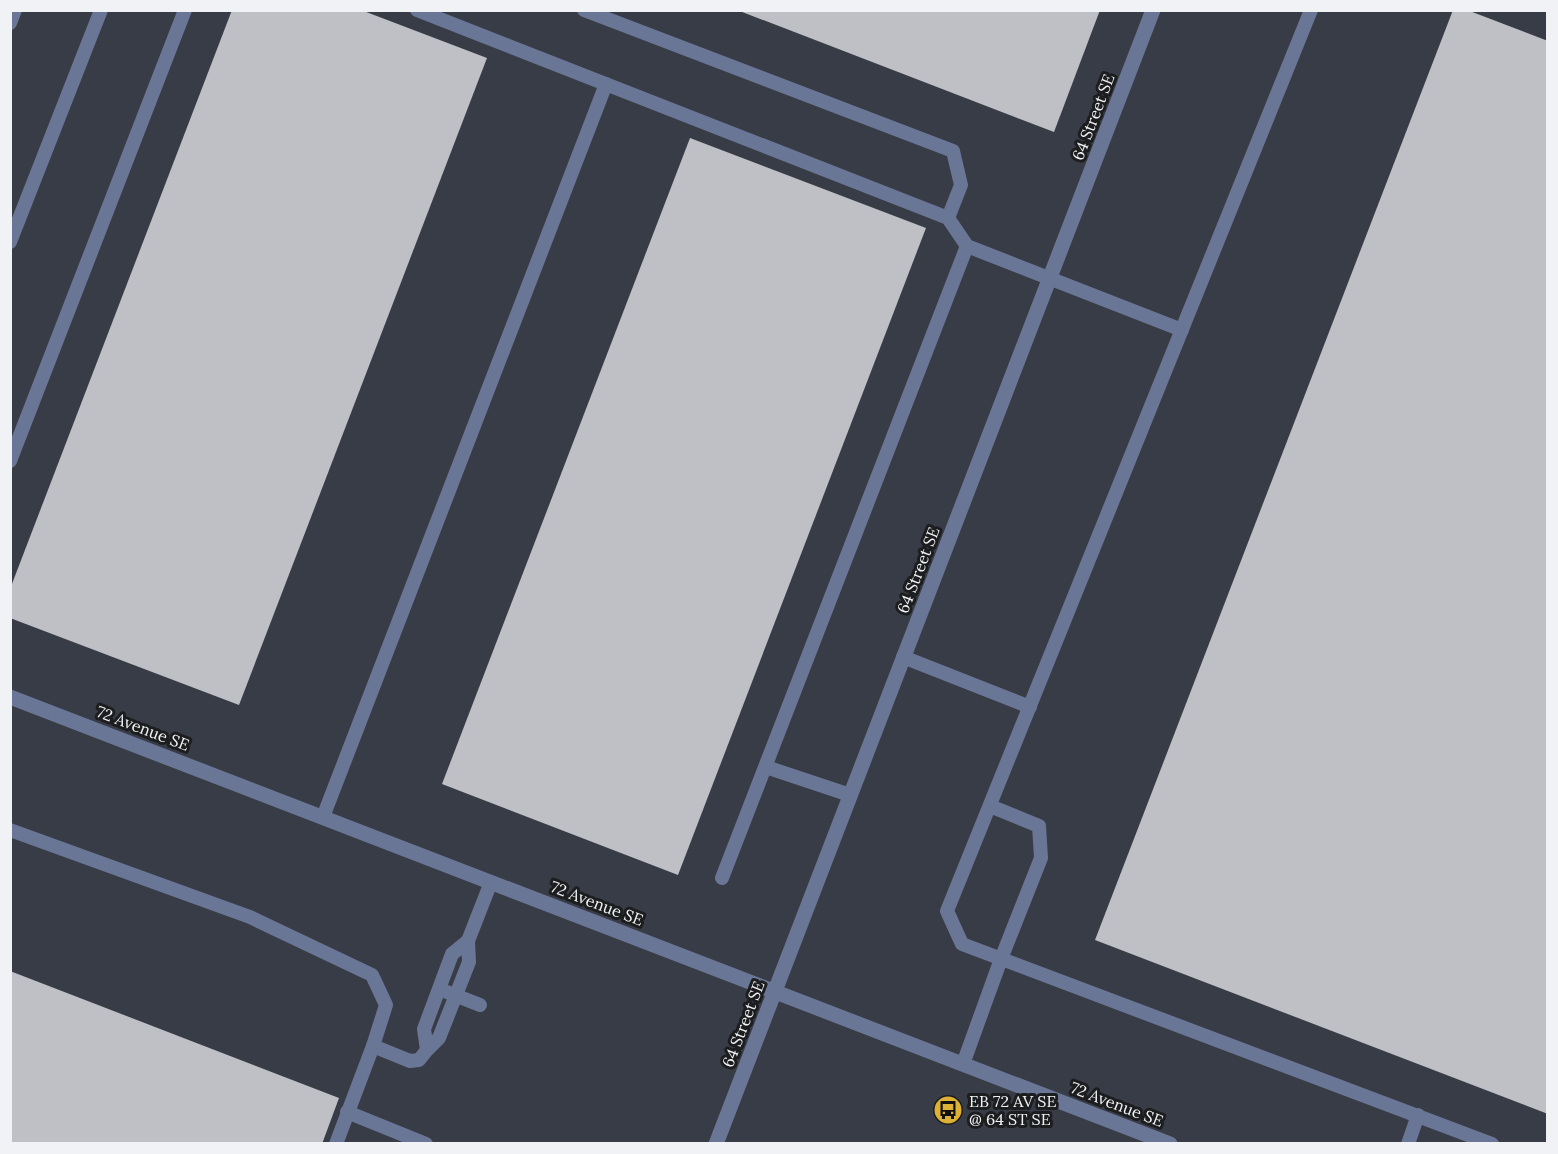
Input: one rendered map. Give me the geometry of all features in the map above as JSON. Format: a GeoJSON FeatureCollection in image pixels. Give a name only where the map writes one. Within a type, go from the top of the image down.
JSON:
{"type":"FeatureCollection","features":[{"type":"Feature","properties":{"kind":"street","name":"64 Street SE"},"geometry":{"type":"LineString","coordinates":[[716,1143],[1154,10]]}},
{"type":"Feature","properties":{"kind":"street","name":"72 Avenue SE"},"geometry":{"type":"LineString","coordinates":[[10,697],[963,1064],[1147,1139],[1170,1143]]}},
{"type":"Feature","properties":{"kind":"lane"},"geometry":{"type":"LineString","coordinates":[[10,23],[15,10]]}},
{"type":"Feature","properties":{"kind":"lane"},"geometry":{"type":"LineString","coordinates":[[10,242],[101,10]]}},
{"type":"Feature","properties":{"kind":"lane"},"geometry":{"type":"LineString","coordinates":[[10,461],[185,10]]}},
{"type":"Feature","properties":{"kind":"lane"},"geometry":{"type":"LineString","coordinates":[[417,10],[948,218],[967,246],[1182,330]]}},
{"type":"Feature","properties":{"kind":"lane"},"geometry":{"type":"LineString","coordinates":[[584,10],[953,151],[961,185],[948,218]]}},
{"type":"Feature","properties":{"kind":"lane"},"geometry":{"type":"LineString","coordinates":[[1311,10],[947,911],[962,944],[1492,1143]]}},
{"type":"Feature","properties":{"kind":"lane"},"geometry":{"type":"LineString","coordinates":[[323,817],[606,84]]}},
{"type":"Feature","properties":{"kind":"lane"},"geometry":{"type":"LineString","coordinates":[[722,878],[967,246]]}},
{"type":"Feature","properties":{"kind":"lane"},"geometry":{"type":"LineString","coordinates":[[903,657],[1030,707]]}},
{"type":"Feature","properties":{"kind":"lane"},"geometry":{"type":"LineString","coordinates":[[766,767],[850,795]]}},
{"type":"Feature","properties":{"kind":"lane"},"geometry":{"type":"LineString","coordinates":[[963,1064],[1041,858],[1039,826],[990,806]]}},
{"type":"Feature","properties":{"kind":"lane"},"geometry":{"type":"LineString","coordinates":[[10,830],[250,917],[372,975],[386,1005],[336,1143]]}},
{"type":"Feature","properties":{"kind":"lane"},"geometry":{"type":"LineString","coordinates":[[373,1046],[410,1061],[419,1060],[439,1038],[469,962],[468,941],[492,882]]}},
{"type":"Feature","properties":{"kind":"lane"},"geometry":{"type":"LineString","coordinates":[[427,1050],[424,1029],[452,954],[468,941]]}},
{"type":"Feature","properties":{"kind":"lane"},"geometry":{"type":"LineString","coordinates":[[439,989],[480,1005]]}},
{"type":"Feature","properties":{"kind":"lane"},"geometry":{"type":"LineString","coordinates":[[347,1112],[426,1143]]}},
{"type":"Feature","properties":{"kind":"lane"},"geometry":{"type":"LineString","coordinates":[[1407,1143],[1418,1115]]}},
{"type":"Feature","properties":{"kind":"shaded area"},"geometry":{"type":"Polygon","coordinates":[[[11,11],[1547,11],[1547,1143],[11,1143],[11,11]]]}},
{"type":"Feature","properties":{"kind":"building"},"geometry":{"type":"Polygon","coordinates":[[[232,10],[361,10],[487,58],[239,705],[10,618],[10,589],[232,10]]]}},
{"type":"Feature","properties":{"kind":"building"},"geometry":{"type":"Polygon","coordinates":[[[737,10],[1100,10],[1054,132],[737,10]]]}},
{"type":"Feature","properties":{"kind":"building"},"geometry":{"type":"Polygon","coordinates":[[[1453,10],[1467,10],[1548,41],[1548,1114],[1095,940],[1453,10]]]}},
{"type":"Feature","properties":{"kind":"building"},"geometry":{"type":"Polygon","coordinates":[[[690,138],[926,228],[678,875],[442,784],[690,138]]]}},
{"type":"Feature","properties":{"kind":"building"},"geometry":{"type":"Polygon","coordinates":[[[10,971],[339,1098],[322,1144],[10,1144],[10,971]]]}},
{"type":"Feature","properties":{"kind":"place","name":"EB 72 AV SE @ 64 ST SE"},"geometry":{"type":"Point","coordinates":[948,1110]}}]}
